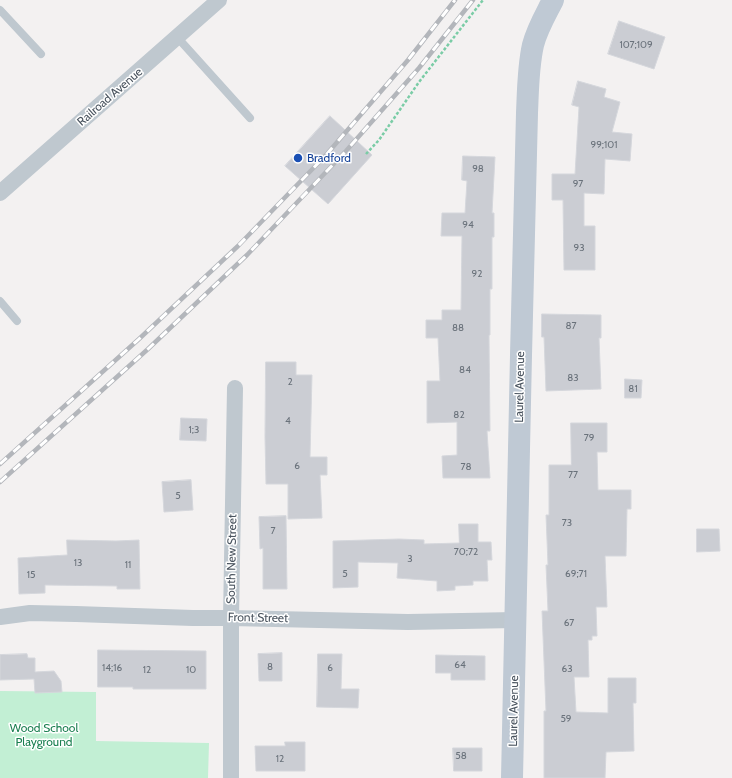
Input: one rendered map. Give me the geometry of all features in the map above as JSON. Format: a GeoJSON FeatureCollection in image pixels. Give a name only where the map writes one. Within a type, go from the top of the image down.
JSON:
{"type":"FeatureCollection","features":[{"type":"Feature","properties":{"kind":"main road","name":"Laurel Avenue"},"geometry":{"type":"LineString","coordinates":[[512,778],[520,362],[529,79],[533,45],[541,23],[553,0]]}},
{"type":"Feature","properties":{"kind":"street","name":"Railroad Avenue"},"geometry":{"type":"LineString","coordinates":[[0,193],[219,0]]}},
{"type":"Feature","properties":{"kind":"street","name":"South New Street"},"geometry":{"type":"LineString","coordinates":[[231,778],[231,618],[235,388]]}},
{"type":"Feature","properties":{"kind":"street","name":"Front Street"},"geometry":{"type":"LineString","coordinates":[[0,616],[30,613],[408,622],[516,620]]}},
{"type":"Feature","properties":{"kind":"lane"},"geometry":{"type":"LineString","coordinates":[[0,10],[41,54]]}},
{"type":"Feature","properties":{"kind":"lane"},"geometry":{"type":"LineString","coordinates":[[177,37],[250,118]]}},
{"type":"Feature","properties":{"kind":"lane"},"geometry":{"type":"LineString","coordinates":[[0,301],[17,321]]}},
{"type":"Feature","properties":{"kind":"path"},"geometry":{"type":"LineString","coordinates":[[366,154],[379,140],[419,82],[483,0]]}},
{"type":"Feature","properties":{"kind":"green space","name":"Wood School Playground"},"geometry":{"type":"Polygon","coordinates":[[[0,691],[96,692],[96,741],[209,743],[208,778],[0,778],[0,691]]]}},
{"type":"Feature","properties":{"kind":"building"},"geometry":{"type":"Polygon","coordinates":[[[619,21],[665,37],[654,69],[608,54],[619,21]]]}},
{"type":"Feature","properties":{"kind":"building"},"geometry":{"type":"Polygon","coordinates":[[[578,81],[606,89],[604,97],[620,102],[612,132],[632,134],[630,161],[605,159],[604,194],[584,193],[584,226],[595,226],[595,270],[564,270],[563,200],[552,200],[552,174],[575,174],[579,107],[572,105],[578,81]]]}},
{"type":"Feature","properties":{"kind":"building"},"geometry":{"type":"Polygon","coordinates":[[[330,116],[372,155],[328,204],[285,166],[330,116]]]}},
{"type":"Feature","properties":{"kind":"building"},"geometry":{"type":"Polygon","coordinates":[[[463,156],[495,157],[492,213],[494,213],[494,237],[492,237],[492,289],[490,289],[489,335],[490,431],[487,431],[490,478],[443,478],[442,456],[457,455],[457,422],[427,423],[427,381],[440,381],[438,338],[426,338],[426,320],[442,320],[442,310],[461,310],[462,236],[441,236],[442,213],[465,213],[467,181],[462,180],[463,156]]]}},
{"type":"Feature","properties":{"kind":"building"},"geometry":{"type":"Polygon","coordinates":[[[542,314],[601,315],[601,338],[599,338],[601,389],[546,391],[542,314]]]}},
{"type":"Feature","properties":{"kind":"building"},"geometry":{"type":"Polygon","coordinates":[[[266,362],[296,362],[296,375],[312,375],[310,457],[327,457],[327,475],[320,475],[322,518],[288,519],[288,484],[266,484],[266,362]]]}},
{"type":"Feature","properties":{"kind":"building"},"geometry":{"type":"Polygon","coordinates":[[[625,379],[642,380],[641,398],[625,398],[625,379]]]}},
{"type":"Feature","properties":{"kind":"building"},"geometry":{"type":"Polygon","coordinates":[[[181,418],[207,419],[206,441],[180,440],[181,418]]]}},
{"type":"Feature","properties":{"kind":"building"},"geometry":{"type":"Polygon","coordinates":[[[571,423],[607,423],[607,452],[597,452],[598,490],[631,490],[631,509],[627,509],[626,556],[605,556],[607,607],[596,607],[597,636],[592,636],[592,640],[588,640],[589,677],[574,677],[576,712],[608,713],[608,678],[636,678],[636,703],[633,703],[634,751],[606,752],[605,778],[544,778],[544,711],[546,711],[542,611],[548,611],[546,515],[549,515],[549,465],[571,465],[571,423]]]}},
{"type":"Feature","properties":{"kind":"building"},"geometry":{"type":"Polygon","coordinates":[[[191,480],[193,510],[164,512],[162,482],[191,480]]]}},
{"type":"Feature","properties":{"kind":"building"},"geometry":{"type":"Polygon","coordinates":[[[286,516],[287,589],[263,589],[263,548],[260,549],[259,517],[286,516]]]}},
{"type":"Feature","properties":{"kind":"building"},"geometry":{"type":"Polygon","coordinates":[[[459,524],[478,524],[478,542],[491,542],[492,560],[487,560],[488,581],[473,581],[473,585],[455,586],[455,590],[437,591],[437,581],[397,578],[398,563],[358,562],[358,587],[333,588],[333,541],[399,539],[424,540],[424,544],[459,543],[459,524]]]}},
{"type":"Feature","properties":{"kind":"building"},"geometry":{"type":"Polygon","coordinates":[[[697,529],[719,529],[720,551],[697,552],[697,529]]]}},
{"type":"Feature","properties":{"kind":"building"},"geometry":{"type":"Polygon","coordinates":[[[67,540],[139,540],[140,589],[117,589],[117,586],[45,585],[45,593],[19,594],[18,558],[67,555],[67,540]]]}},
{"type":"Feature","properties":{"kind":"building"},"geometry":{"type":"Polygon","coordinates":[[[98,650],[206,651],[206,689],[133,689],[133,687],[98,687],[98,650]]]}},
{"type":"Feature","properties":{"kind":"building"},"geometry":{"type":"Polygon","coordinates":[[[282,653],[282,681],[259,681],[258,654],[282,653]]]}},
{"type":"Feature","properties":{"kind":"building"},"geometry":{"type":"Polygon","coordinates":[[[27,654],[28,658],[35,658],[35,672],[54,671],[61,681],[62,692],[35,693],[34,679],[0,680],[0,655],[27,654]]]}},
{"type":"Feature","properties":{"kind":"building"},"geometry":{"type":"Polygon","coordinates":[[[318,654],[342,654],[341,689],[359,689],[358,708],[317,707],[318,654]]]}},
{"type":"Feature","properties":{"kind":"building"},"geometry":{"type":"Polygon","coordinates":[[[436,655],[485,656],[485,680],[451,680],[451,673],[436,673],[436,655]]]}},
{"type":"Feature","properties":{"kind":"building"},"geometry":{"type":"Polygon","coordinates":[[[285,742],[305,742],[305,771],[256,771],[255,746],[285,746],[285,742]]]}},
{"type":"Feature","properties":{"kind":"building"},"geometry":{"type":"Polygon","coordinates":[[[453,748],[482,748],[482,771],[454,771],[453,748]]]}},
{"type":"Feature","properties":{"kind":"railway"},"geometry":{"type":"LineString","coordinates":[[0,464],[139,339],[238,246],[326,155],[408,60],[455,0]]}},
{"type":"Feature","properties":{"kind":"railway"},"geometry":{"type":"LineString","coordinates":[[0,482],[148,349],[247,255],[346,151],[419,68],[473,0]]}},
{"type":"Feature","properties":{"kind":"place","name":"Bradford"},"geometry":{"type":"Point","coordinates":[298,158]}}]}
